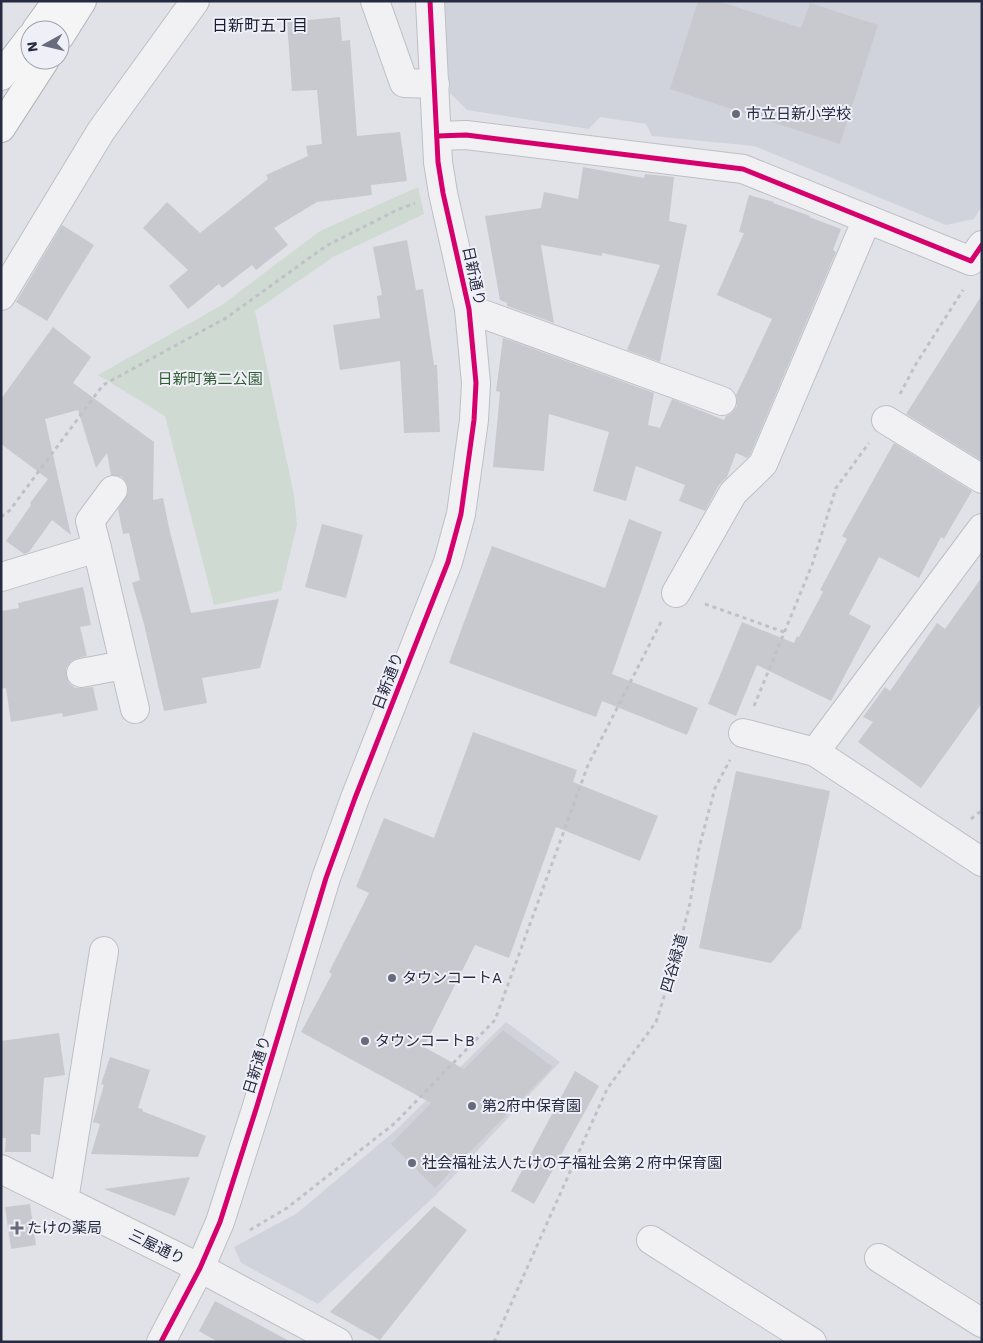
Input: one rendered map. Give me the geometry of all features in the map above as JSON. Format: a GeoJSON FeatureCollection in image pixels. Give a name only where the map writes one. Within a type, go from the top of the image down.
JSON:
{"type":"FeatureCollection","features":[{"type":"Feature","properties":{"kind":"highway"},"geometry":{"type":"LineString","coordinates":[[43,20],[57,1]]}},
{"type":"Feature","properties":{"kind":"highway"},"geometry":{"type":"LineString","coordinates":[[70,20],[82,1]]}},
{"type":"Feature","properties":{"kind":"highway"},"geometry":{"type":"LineString","coordinates":[[1,76],[20,51]]}},
{"type":"Feature","properties":{"kind":"highway"},"geometry":{"type":"LineString","coordinates":[[1,128],[38,70]]}},
{"type":"Feature","properties":{"kind":"street"},"geometry":{"type":"LineString","coordinates":[[1,296],[101,131],[195,1]]}},
{"type":"Feature","properties":{"kind":"street"},"geometry":{"type":"LineString","coordinates":[[375,1],[404,83],[435,84]]}},
{"type":"Feature","properties":{"kind":"street","name":"日新通り"},"geometry":{"type":"LineString","coordinates":[[162,1342],[200,1268],[220,1222],[326,878],[355,798],[448,562],[461,514],[474,420],[476,383],[469,309],[443,193],[438,162],[430,1]]}},
{"type":"Feature","properties":{"kind":"street"},"geometry":{"type":"LineString","coordinates":[[437,136],[466,135],[743,170],[971,261],[982,245]]}},
{"type":"Feature","properties":{"kind":"street"},"geometry":{"type":"LineString","coordinates":[[676,593],[733,493],[763,464],[867,219]]}},
{"type":"Feature","properties":{"kind":"street"},"geometry":{"type":"LineString","coordinates":[[469,309],[722,400]]}},
{"type":"Feature","properties":{"kind":"street"},"geometry":{"type":"LineString","coordinates":[[886,420],[982,479]]}},
{"type":"Feature","properties":{"kind":"street"},"geometry":{"type":"LineString","coordinates":[[113,490],[90,520],[134,709]]}},
{"type":"Feature","properties":{"kind":"street"},"geometry":{"type":"LineString","coordinates":[[815,752],[982,528]]}},
{"type":"Feature","properties":{"kind":"street"},"geometry":{"type":"LineString","coordinates":[[1,577],[96,548]]}},
{"type":"Feature","properties":{"kind":"street"},"geometry":{"type":"LineString","coordinates":[[81,673],[124,665]]}},
{"type":"Feature","properties":{"kind":"street"},"geometry":{"type":"LineString","coordinates":[[743,733],[815,752],[982,862]]}},
{"type":"Feature","properties":{"kind":"street"},"geometry":{"type":"LineString","coordinates":[[64,1200],[104,951]]}},
{"type":"Feature","properties":{"kind":"street","name":"三屋通り"},"geometry":{"type":"LineString","coordinates":[[1,1170],[200,1268],[338,1342]]}},
{"type":"Feature","properties":{"kind":"street"},"geometry":{"type":"LineString","coordinates":[[651,1240],[812,1342]]}},
{"type":"Feature","properties":{"kind":"street"},"geometry":{"type":"LineString","coordinates":[[879,1258],[982,1323]]}},
{"type":"Feature","properties":{"kind":"path"},"geometry":{"type":"LineString","coordinates":[[1,517],[10,510],[103,385],[226,318],[326,246],[396,210],[443,193]]}},
{"type":"Feature","properties":{"kind":"path"},"geometry":{"type":"LineString","coordinates":[[248,1230],[286,1208],[395,1123],[495,1020],[588,765],[676,593],[784,632]]}},
{"type":"Feature","properties":{"kind":"shaded area","name":"市立日新小学校"},"geometry":{"type":"Polygon","coordinates":[[[443,1],[982,1],[982,206],[974,219],[946,225],[754,146],[652,136],[646,124],[600,117],[589,129],[467,110],[450,93],[443,1]]]}},
{"type":"Feature","properties":{"kind":"shaded area","name":"社会福祉法人たけの子福祉会第２府中保育園"},"geometry":{"type":"Polygon","coordinates":[[[506,1022],[560,1062],[436,1195],[318,1304],[241,1263],[234,1247],[296,1214],[396,1130],[506,1022]]]}},
{"type":"Feature","properties":{"kind":"green space","name":"日新町第二公園"},"geometry":{"type":"Polygon","coordinates":[[[418,187],[424,214],[333,257],[255,311],[294,495],[297,525],[281,591],[214,605],[165,416],[98,375],[222,305],[320,231],[418,187]]]}},
{"type":"Feature","properties":{"kind":"building"},"geometry":{"type":"Polygon","coordinates":[[[698,1],[718,1],[801,28],[810,3],[878,25],[840,144],[670,89],[698,1]]]}},
{"type":"Feature","properties":{"kind":"building"},"geometry":{"type":"Polygon","coordinates":[[[340,17],[342,41],[350,40],[357,136],[400,132],[407,181],[371,185],[372,195],[317,202],[274,228],[288,245],[256,270],[252,265],[222,288],[219,284],[188,309],[169,286],[188,270],[143,228],[167,202],[200,233],[268,179],[266,175],[308,156],[306,146],[322,144],[317,90],[292,91],[287,22],[340,17]]]}},
{"type":"Feature","properties":{"kind":"building"},"geometry":{"type":"Polygon","coordinates":[[[583,167],[644,178],[645,174],[674,177],[669,221],[687,225],[660,362],[627,350],[660,265],[602,253],[602,256],[541,245],[554,323],[507,306],[507,303],[500,300],[485,216],[541,208],[544,192],[578,199],[583,167]]]}},
{"type":"Feature","properties":{"kind":"building"},"geometry":{"type":"Polygon","coordinates":[[[749,195],[774,202],[841,229],[833,250],[836,252],[750,455],[747,458],[736,453],[727,477],[719,485],[705,511],[679,501],[685,485],[636,466],[626,501],[593,491],[609,432],[549,414],[544,471],[493,467],[500,392],[496,391],[503,338],[654,393],[648,425],[660,428],[672,399],[724,420],[726,416],[732,413],[737,406],[736,395],[772,319],[717,295],[744,233],[739,232],[749,195]]]}},
{"type":"Feature","properties":{"kind":"building"},"geometry":{"type":"Polygon","coordinates":[[[62,225],[94,245],[47,321],[16,302],[62,225]]]}},
{"type":"Feature","properties":{"kind":"building"},"geometry":{"type":"Polygon","coordinates":[[[407,240],[416,290],[423,289],[434,365],[437,365],[440,432],[404,433],[400,361],[340,370],[333,325],[380,318],[377,296],[382,295],[373,247],[407,240]]]}},
{"type":"Feature","properties":{"kind":"building"},"geometry":{"type":"Polygon","coordinates":[[[982,295],[982,461],[906,414],[982,295]]]}},
{"type":"Feature","properties":{"kind":"building"},"geometry":{"type":"Polygon","coordinates":[[[53,327],[91,357],[73,383],[154,442],[153,500],[163,498],[191,613],[279,599],[260,668],[202,678],[207,703],[164,711],[144,624],[132,583],[140,580],[129,533],[123,534],[118,509],[128,492],[127,484],[122,477],[111,475],[107,453],[96,468],[78,410],[45,419],[71,535],[52,520],[29,552],[24,554],[6,541],[48,479],[1,444],[1,399],[53,327]]]}},
{"type":"Feature","properties":{"kind":"building"},"geometry":{"type":"Polygon","coordinates":[[[894,443],[972,491],[944,539],[941,537],[919,578],[879,557],[849,614],[871,626],[831,701],[757,665],[736,716],[708,704],[742,622],[794,643],[797,636],[799,637],[823,592],[820,590],[847,539],[842,536],[894,443]]]}},
{"type":"Feature","properties":{"kind":"building"},"geometry":{"type":"Polygon","coordinates":[[[629,519],[662,532],[612,674],[698,708],[687,735],[602,701],[596,717],[449,663],[492,546],[605,588],[629,519]]]}},
{"type":"Feature","properties":{"kind":"building"},"geometry":{"type":"Polygon","coordinates":[[[322,524],[363,535],[346,598],[305,587],[322,524]]]}},
{"type":"Feature","properties":{"kind":"building"},"geometry":{"type":"Polygon","coordinates":[[[982,577],[982,703],[921,788],[858,742],[873,722],[863,717],[885,687],[890,691],[937,623],[945,629],[982,577]]]}},
{"type":"Feature","properties":{"kind":"building"},"geometry":{"type":"Polygon","coordinates":[[[83,587],[91,625],[80,627],[87,656],[71,661],[66,668],[66,675],[69,683],[75,688],[93,687],[98,710],[63,717],[62,713],[11,722],[6,688],[1,689],[1,611],[19,608],[18,603],[83,587]]]}},
{"type":"Feature","properties":{"kind":"building"},"geometry":{"type":"Polygon","coordinates":[[[473,732],[577,770],[573,782],[658,816],[640,861],[556,827],[509,958],[475,945],[424,1047],[464,1069],[503,1030],[553,1067],[435,1188],[391,1144],[431,1103],[301,1032],[332,974],[329,972],[369,893],[356,887],[384,818],[434,838],[473,732]]]}},
{"type":"Feature","properties":{"kind":"building"},"geometry":{"type":"Polygon","coordinates":[[[736,771],[830,791],[801,928],[771,963],[699,948],[736,771]]]}},
{"type":"Feature","properties":{"kind":"building"},"geometry":{"type":"Polygon","coordinates":[[[59,1033],[65,1075],[44,1078],[40,1135],[31,1134],[31,1152],[5,1152],[6,1138],[1,1138],[1,1041],[59,1033]]]}},
{"type":"Feature","properties":{"kind":"building"},"geometry":{"type":"Polygon","coordinates":[[[110,1057],[150,1070],[138,1108],[206,1136],[198,1157],[91,1154],[100,1124],[93,1122],[104,1085],[101,1084],[110,1057]]]}},
{"type":"Feature","properties":{"kind":"building"},"geometry":{"type":"Polygon","coordinates":[[[575,1071],[599,1086],[534,1204],[511,1191],[575,1071]]]}},
{"type":"Feature","properties":{"kind":"building"},"geometry":{"type":"Polygon","coordinates":[[[190,1177],[175,1216],[104,1189],[190,1177]]]}},
{"type":"Feature","properties":{"kind":"building"},"geometry":{"type":"Polygon","coordinates":[[[30,1204],[36,1245],[11,1249],[5,1207],[30,1204]]]}},
{"type":"Feature","properties":{"kind":"building"},"geometry":{"type":"Polygon","coordinates":[[[434,1206],[467,1230],[380,1340],[330,1312],[434,1206]]]}},
{"type":"Feature","properties":{"kind":"building"},"geometry":{"type":"Polygon","coordinates":[[[215,1301],[291,1342],[218,1342],[199,1331],[215,1301]]]}},
{"type":"Feature","properties":{"kind":"cycle path"},"geometry":{"type":"LineString","coordinates":[[161,1342],[200,1268],[220,1222],[326,878],[355,798],[448,562],[461,514],[474,420],[476,383],[469,309],[443,193],[438,162],[430,1]]}},
{"type":"Feature","properties":{"kind":"cycle path"},"geometry":{"type":"LineString","coordinates":[[437,136],[466,135],[743,169],[971,261],[982,245]]}},
{"type":"Feature","properties":{"kind":"place","name":"市立日新小学校"},"geometry":{"type":"Point","coordinates":[736,114]}},
{"type":"Feature","properties":{"kind":"place","name":"タウンコートA"},"geometry":{"type":"Point","coordinates":[392,978]}},
{"type":"Feature","properties":{"kind":"place","name":"タウンコートB"},"geometry":{"type":"Point","coordinates":[365,1041]}},
{"type":"Feature","properties":{"kind":"place","name":"第2府中保育園"},"geometry":{"type":"Point","coordinates":[472,1106]}},
{"type":"Feature","properties":{"kind":"place","name":"社会福祉法人たけの子福祉会第２府中保育園"},"geometry":{"type":"Point","coordinates":[412,1163]}},
{"type":"Feature","properties":{"kind":"place","name":"たけの薬局"},"geometry":{"type":"Point","coordinates":[17,1228]}},
{"type":"Feature","properties":{"kind":"district","name":"日新町五丁目"},"geometry":{"type":"Point","coordinates":[260,25]}}]}
